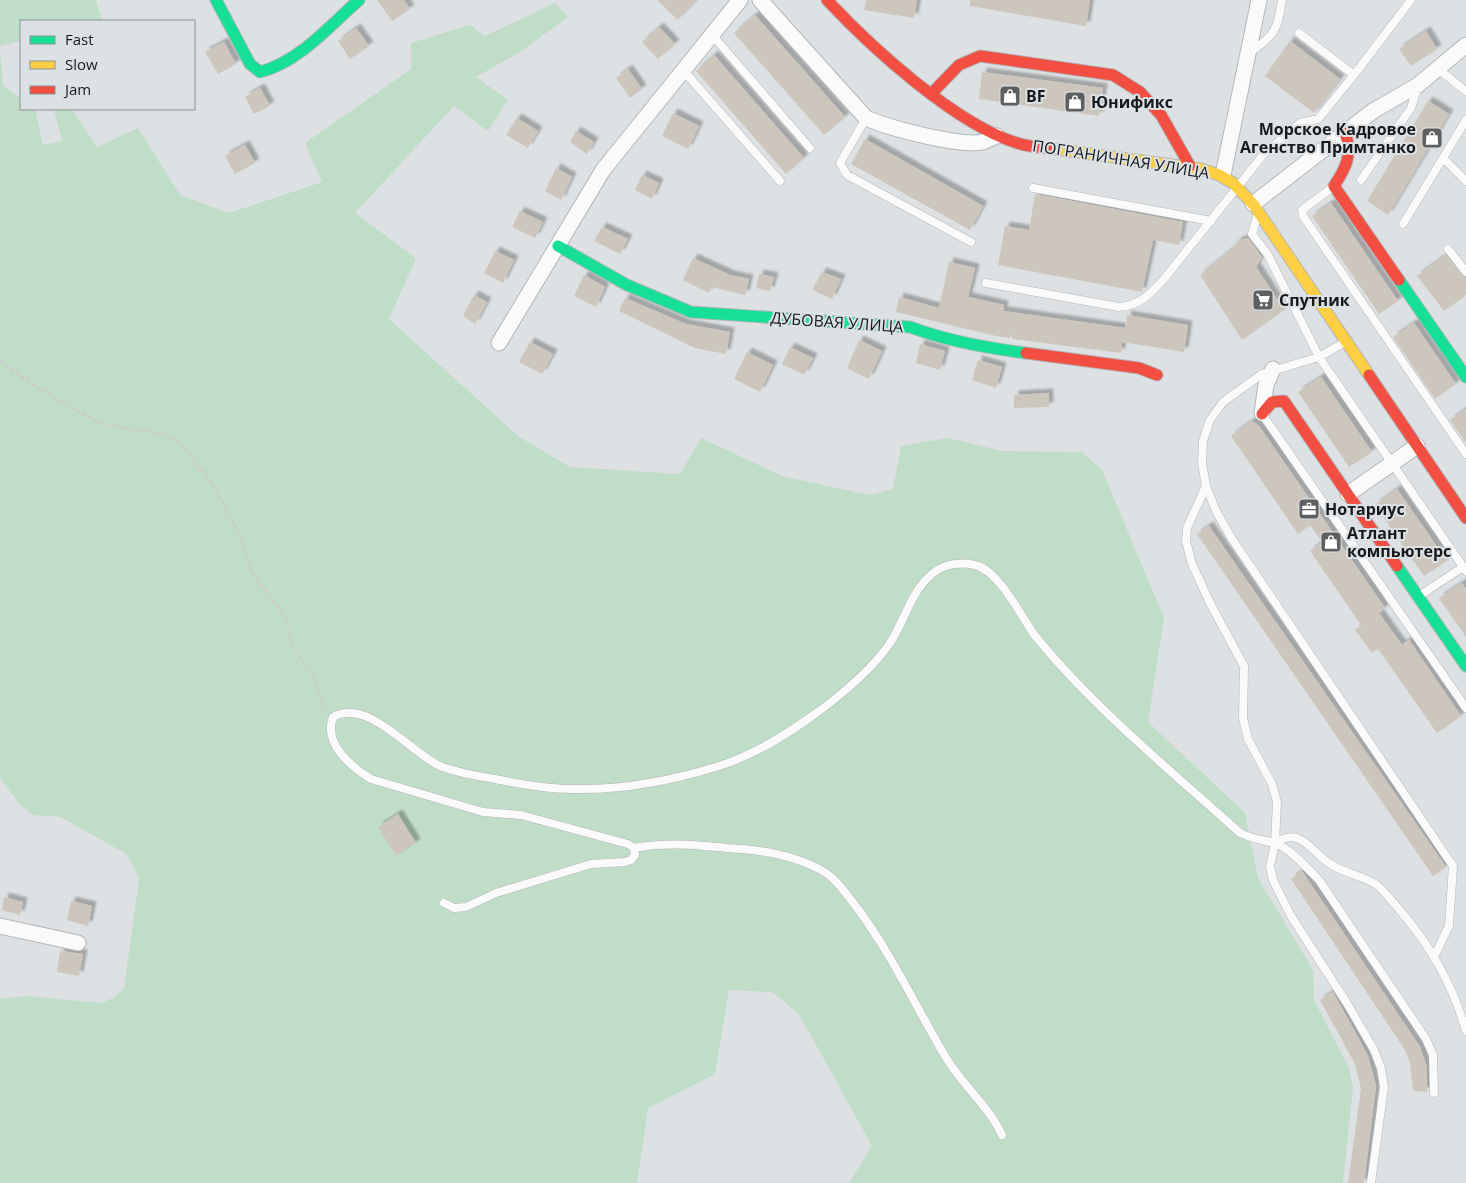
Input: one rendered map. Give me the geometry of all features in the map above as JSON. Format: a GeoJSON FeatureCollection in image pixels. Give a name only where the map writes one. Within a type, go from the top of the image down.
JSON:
{"type":"FeatureCollection","features":[{"type":"Feature","properties":{"kind":"street"},"geometry":{"type":"LineString","coordinates":[[216,0],[250,64],[260,72],[276,68],[293,57],[359,0]]}},
{"type":"Feature","properties":{"kind":"street"},"geometry":{"type":"LineString","coordinates":[[499,343],[603,170],[683,70],[713,36],[740,0]]}},
{"type":"Feature","properties":{"kind":"street"},"geometry":{"type":"LineString","coordinates":[[760,0],[866,118],[889,128],[966,142],[982,142],[998,136]]}},
{"type":"Feature","properties":{"kind":"street","name":"ПОГРАНИЧНАЯ УЛИЦА"},"geometry":{"type":"LineString","coordinates":[[827,0],[852,26],[933,92],[979,126],[998,136],[1042,148],[1190,166],[1223,175],[1239,186],[1256,208],[1466,518]]}},
{"type":"Feature","properties":{"kind":"street"},"geometry":{"type":"LineString","coordinates":[[1223,175],[1259,0]]}},
{"type":"Feature","properties":{"kind":"street"},"geometry":{"type":"LineString","coordinates":[[1256,208],[1373,111],[1418,85],[1466,45]]}},
{"type":"Feature","properties":{"kind":"street"},"geometry":{"type":"LineString","coordinates":[[933,92],[956,66],[967,59],[980,56],[1113,75],[1140,92],[1161,115],[1190,166]]}},
{"type":"Feature","properties":{"kind":"street"},"geometry":{"type":"LineString","coordinates":[[1345,133],[1350,145],[1348,164],[1334,186],[1466,378]]}},
{"type":"Feature","properties":{"kind":"street","name":"ДУБОВАЯ УЛИЦА"},"geometry":{"type":"LineString","coordinates":[[558,246],[627,285],[692,312],[910,328],[995,349],[1139,368],[1157,375]]}},
{"type":"Feature","properties":{"kind":"street"},"geometry":{"type":"LineString","coordinates":[[1262,414],[1266,385],[1272,369]]}},
{"type":"Feature","properties":{"kind":"street"},"geometry":{"type":"LineString","coordinates":[[1262,414],[1272,402],[1284,401],[1466,666]]}},
{"type":"Feature","properties":{"kind":"street"},"geometry":{"type":"LineString","coordinates":[[1348,494],[1417,446]]}},
{"type":"Feature","properties":{"kind":"street"},"geometry":{"type":"LineString","coordinates":[[0,926],[78,943]]}},
{"type":"Feature","properties":{"kind":"lane"},"geometry":{"type":"LineString","coordinates":[[1249,52],[1273,34],[1278,26],[1282,0]]}},
{"type":"Feature","properties":{"kind":"lane"},"geometry":{"type":"LineString","coordinates":[[986,283],[1119,307],[1127,307],[1141,301],[1154,290],[1263,156],[1300,123],[1318,120],[1411,0]]}},
{"type":"Feature","properties":{"kind":"lane"},"geometry":{"type":"LineString","coordinates":[[1299,33],[1354,74]]}},
{"type":"Feature","properties":{"kind":"lane"},"geometry":{"type":"LineString","coordinates":[[713,36],[810,148]]}},
{"type":"Feature","properties":{"kind":"lane"},"geometry":{"type":"LineString","coordinates":[[1438,69],[1466,91]]}},
{"type":"Feature","properties":{"kind":"lane"},"geometry":{"type":"LineString","coordinates":[[683,70],[780,180]]}},
{"type":"Feature","properties":{"kind":"lane"},"geometry":{"type":"LineString","coordinates":[[1361,180],[1410,108],[1418,85]]}},
{"type":"Feature","properties":{"kind":"lane"},"geometry":{"type":"LineString","coordinates":[[866,118],[840,163],[847,175],[972,242]]}},
{"type":"Feature","properties":{"kind":"lane"},"geometry":{"type":"LineString","coordinates":[[1403,224],[1466,120]]}},
{"type":"Feature","properties":{"kind":"lane"},"geometry":{"type":"LineString","coordinates":[[1443,158],[1466,181]]}},
{"type":"Feature","properties":{"kind":"lane"},"geometry":{"type":"LineString","coordinates":[[1334,186],[1307,205],[1302,210],[1303,216],[1466,454]]}},
{"type":"Feature","properties":{"kind":"lane"},"geometry":{"type":"LineString","coordinates":[[1033,188],[1211,221]]}},
{"type":"Feature","properties":{"kind":"lane"},"geometry":{"type":"LineString","coordinates":[[1256,208],[1252,234],[1268,255],[1319,357],[1464,569],[1418,597]]}},
{"type":"Feature","properties":{"kind":"lane"},"geometry":{"type":"LineString","coordinates":[[1448,248],[1466,272]]}},
{"type":"Feature","properties":{"kind":"lane"},"geometry":{"type":"LineString","coordinates":[[1345,341],[1319,357],[1272,369],[1223,402],[1210,420],[1203,441],[1202,463],[1206,486],[1216,511],[1232,538],[1453,866],[1449,926],[1435,955]]}},
{"type":"Feature","properties":{"kind":"lane"},"geometry":{"type":"LineString","coordinates":[[1262,414],[1466,708]]}},
{"type":"Feature","properties":{"kind":"lane"},"geometry":{"type":"LineString","coordinates":[[1206,486],[1187,528],[1186,542],[1192,564],[1244,666],[1243,718],[1248,739],[1272,784],[1277,802],[1275,843],[1270,867],[1273,880],[1291,916],[1348,1005],[1374,1050],[1381,1068],[1384,1087],[1371,1183]]}},
{"type":"Feature","properties":{"kind":"lane"},"geometry":{"type":"LineString","coordinates":[[1002,1135],[996,1122],[946,1058],[877,935],[845,892],[820,869],[780,853],[761,850],[668,843],[634,848],[628,844],[521,815],[483,812],[371,778],[356,770],[342,756],[333,741],[329,727],[333,717],[342,712],[354,712],[391,731],[440,766],[464,773],[530,786],[574,789],[660,780],[710,768],[748,755],[773,742],[851,686],[873,666],[890,643],[919,588],[931,574],[944,566],[959,563],[977,566],[989,573],[1002,587],[1039,640],[1092,700],[1240,833],[1257,841],[1275,843],[1301,862],[1319,880],[1426,1039],[1433,1055],[1434,1093]]}},
{"type":"Feature","properties":{"kind":"lane"},"geometry":{"type":"LineString","coordinates":[[1275,843],[1287,836],[1297,836],[1333,866],[1375,884],[1420,934],[1435,955],[1458,1003],[1466,1030]]}},
{"type":"Feature","properties":{"kind":"lane"},"geometry":{"type":"LineString","coordinates":[[444,903],[454,908],[466,907],[496,893],[591,864],[632,860],[635,855],[634,848]]}},
{"type":"Feature","properties":{"kind":"path"},"geometry":{"type":"LineString","coordinates":[[0,361],[30,383],[92,420],[116,427],[164,434],[180,444],[210,480],[239,534],[252,574],[284,615],[295,651],[312,673],[323,705],[333,717]]}},
{"type":"Feature","properties":{"kind":"green space"},"geometry":{"type":"Polygon","coordinates":[[[0,0],[96,0],[102,20],[20,20],[20,41],[0,46],[0,0]]]}},
{"type":"Feature","properties":{"kind":"green space"},"geometry":{"type":"Polygon","coordinates":[[[555,3],[568,17],[520,52],[476,77],[508,100],[488,131],[454,106],[355,213],[416,258],[389,319],[518,436],[570,467],[680,474],[701,438],[782,476],[869,495],[893,489],[901,446],[948,438],[1003,451],[1082,452],[1102,470],[1164,618],[1148,722],[1245,813],[1258,878],[1313,970],[1314,1000],[1349,1068],[1353,1087],[1343,1183],[849,1183],[872,1146],[799,1014],[772,992],[729,990],[715,1074],[648,1108],[637,1183],[0,1183],[0,999],[27,996],[101,1003],[115,997],[124,988],[139,879],[126,854],[61,817],[33,815],[20,805],[0,778],[0,50],[3,86],[20,97],[20,110],[35,110],[43,145],[62,141],[54,110],[73,110],[97,147],[138,128],[180,195],[229,213],[322,182],[305,143],[411,69],[411,43],[470,25],[485,36],[555,3]]]}},
{"type":"Feature","properties":{"kind":"building"},"geometry":{"type":"Polygon","coordinates":[[[377,0],[404,0],[410,9],[392,21],[377,0]]]}},
{"type":"Feature","properties":{"kind":"building"},"geometry":{"type":"Polygon","coordinates":[[[657,0],[696,0],[678,20],[657,0]]]}},
{"type":"Feature","properties":{"kind":"building"},"geometry":{"type":"Polygon","coordinates":[[[866,0],[917,0],[914,18],[864,10],[866,0]]]}},
{"type":"Feature","properties":{"kind":"building"},"geometry":{"type":"Polygon","coordinates":[[[970,0],[1090,0],[1086,26],[970,6],[970,0]]]}},
{"type":"Feature","properties":{"kind":"building"},"geometry":{"type":"Polygon","coordinates":[[[755,15],[845,117],[824,135],[734,33],[755,15]]]}},
{"type":"Feature","properties":{"kind":"building"},"geometry":{"type":"Polygon","coordinates":[[[659,27],[675,44],[658,59],[642,42],[659,27]]]}},
{"type":"Feature","properties":{"kind":"building"},"geometry":{"type":"Polygon","coordinates":[[[356,28],[369,46],[350,59],[338,41],[356,28]]]}},
{"type":"Feature","properties":{"kind":"building"},"geometry":{"type":"Polygon","coordinates":[[[1426,31],[1437,49],[1411,66],[1399,49],[1426,31]]]}},
{"type":"Feature","properties":{"kind":"building"},"geometry":{"type":"Polygon","coordinates":[[[1290,41],[1340,79],[1314,113],[1265,76],[1290,41]]]}},
{"type":"Feature","properties":{"kind":"building"},"geometry":{"type":"Polygon","coordinates":[[[224,42],[236,64],[218,74],[205,52],[224,42]]]}},
{"type":"Feature","properties":{"kind":"building"},"geometry":{"type":"Polygon","coordinates":[[[714,55],[804,158],[786,174],[696,71],[714,55]]]}},
{"type":"Feature","properties":{"kind":"building"},"geometry":{"type":"Polygon","coordinates":[[[628,69],[642,89],[630,98],[616,78],[628,69]]]}},
{"type":"Feature","properties":{"kind":"building"},"geometry":{"type":"Polygon","coordinates":[[[982,72],[1103,88],[1099,116],[979,99],[982,72]]]}},
{"type":"Feature","properties":{"kind":"building"},"geometry":{"type":"Polygon","coordinates":[[[260,88],[270,106],[254,114],[245,97],[260,88]]]}},
{"type":"Feature","properties":{"kind":"building"},"geometry":{"type":"Polygon","coordinates":[[[1428,101],[1449,114],[1388,215],[1367,201],[1428,101]]]}},
{"type":"Feature","properties":{"kind":"building"},"geometry":{"type":"Polygon","coordinates":[[[673,113],[699,126],[688,149],[662,136],[673,113]]]}},
{"type":"Feature","properties":{"kind":"building"},"geometry":{"type":"Polygon","coordinates":[[[517,118],[538,131],[528,148],[506,135],[517,118]]]}},
{"type":"Feature","properties":{"kind":"building"},"geometry":{"type":"Polygon","coordinates":[[[576,131],[594,142],[587,154],[570,142],[576,131]]]}},
{"type":"Feature","properties":{"kind":"building"},"geometry":{"type":"Polygon","coordinates":[[[865,139],[983,206],[970,230],[851,164],[865,139]]]}},
{"type":"Feature","properties":{"kind":"building"},"geometry":{"type":"Polygon","coordinates":[[[245,145],[255,163],[235,174],[225,156],[245,145]]]}},
{"type":"Feature","properties":{"kind":"building"},"geometry":{"type":"Polygon","coordinates":[[[556,168],[572,177],[561,200],[545,191],[556,168]]]}},
{"type":"Feature","properties":{"kind":"building"},"geometry":{"type":"Polygon","coordinates":[[[642,175],[659,183],[652,199],[635,190],[642,175]]]}},
{"type":"Feature","properties":{"kind":"building"},"geometry":{"type":"Polygon","coordinates":[[[1035,194],[1183,222],[1179,245],[1153,240],[1142,292],[998,265],[1005,226],[1029,230],[1035,194]]]}},
{"type":"Feature","properties":{"kind":"building"},"geometry":{"type":"Polygon","coordinates":[[[1331,203],[1398,301],[1379,314],[1312,216],[1331,203]]]}},
{"type":"Feature","properties":{"kind":"building"},"geometry":{"type":"Polygon","coordinates":[[[520,211],[543,222],[535,238],[512,227],[520,211]]]}},
{"type":"Feature","properties":{"kind":"building"},"geometry":{"type":"Polygon","coordinates":[[[602,227],[628,239],[620,254],[594,241],[602,227]]]}},
{"type":"Feature","properties":{"kind":"building"},"geometry":{"type":"Polygon","coordinates":[[[1248,238],[1262,257],[1256,267],[1284,310],[1242,340],[1200,275],[1232,249],[1238,241],[1248,238]]]}},
{"type":"Feature","properties":{"kind":"building"},"geometry":{"type":"Polygon","coordinates":[[[495,251],[514,260],[503,283],[484,273],[495,251]]]}},
{"type":"Feature","properties":{"kind":"building"},"geometry":{"type":"Polygon","coordinates":[[[1446,255],[1466,278],[1466,295],[1444,311],[1417,276],[1446,255]]]}},
{"type":"Feature","properties":{"kind":"building"},"geometry":{"type":"Polygon","coordinates":[[[693,258],[730,275],[749,279],[745,295],[711,287],[709,293],[683,280],[693,258]]]}},
{"type":"Feature","properties":{"kind":"building"},"geometry":{"type":"Polygon","coordinates":[[[949,262],[975,268],[968,297],[1004,305],[1003,311],[1125,328],[1127,315],[1188,325],[1184,352],[1122,342],[1121,353],[1012,339],[1012,334],[1010,338],[996,336],[896,312],[899,297],[939,308],[949,262]]]}},
{"type":"Feature","properties":{"kind":"building"},"geometry":{"type":"Polygon","coordinates":[[[822,272],[841,279],[832,299],[812,290],[822,272]]]}},
{"type":"Feature","properties":{"kind":"building"},"geometry":{"type":"Polygon","coordinates":[[[759,274],[774,277],[770,291],[756,288],[759,274]]]}},
{"type":"Feature","properties":{"kind":"building"},"geometry":{"type":"Polygon","coordinates":[[[584,275],[605,287],[596,307],[574,296],[584,275]]]}},
{"type":"Feature","properties":{"kind":"building"},"geometry":{"type":"Polygon","coordinates":[[[474,295],[487,302],[475,324],[463,316],[474,295]]]}},
{"type":"Feature","properties":{"kind":"building"},"geometry":{"type":"Polygon","coordinates":[[[625,298],[686,324],[730,332],[726,354],[695,348],[619,311],[625,298]]]}},
{"type":"Feature","properties":{"kind":"building"},"geometry":{"type":"Polygon","coordinates":[[[1414,323],[1456,384],[1435,399],[1393,337],[1414,323]]]}},
{"type":"Feature","properties":{"kind":"building"},"geometry":{"type":"Polygon","coordinates":[[[859,340],[882,351],[869,379],[847,368],[859,340]]]}},
{"type":"Feature","properties":{"kind":"building"},"geometry":{"type":"Polygon","coordinates":[[[530,342],[553,354],[542,374],[519,362],[530,342]]]}},
{"type":"Feature","properties":{"kind":"building"},"geometry":{"type":"Polygon","coordinates":[[[920,344],[945,351],[940,370],[916,363],[920,344]]]}},
{"type":"Feature","properties":{"kind":"building"},"geometry":{"type":"Polygon","coordinates":[[[790,347],[813,358],[804,375],[782,364],[790,347]]]}},
{"type":"Feature","properties":{"kind":"building"},"geometry":{"type":"Polygon","coordinates":[[[747,352],[773,365],[760,392],[734,379],[747,352]]]}},
{"type":"Feature","properties":{"kind":"building"},"geometry":{"type":"Polygon","coordinates":[[[978,360],[1002,367],[996,388],[972,380],[978,360]]]}},
{"type":"Feature","properties":{"kind":"building"},"geometry":{"type":"Polygon","coordinates":[[[1321,377],[1372,452],[1349,467],[1298,392],[1321,377]]]}},
{"type":"Feature","properties":{"kind":"building"},"geometry":{"type":"Polygon","coordinates":[[[1049,393],[1049,407],[1014,408],[1014,395],[1049,393]]]}},
{"type":"Feature","properties":{"kind":"building"},"geometry":{"type":"Polygon","coordinates":[[[1466,409],[1466,443],[1450,420],[1466,409]]]}},
{"type":"Feature","properties":{"kind":"building"},"geometry":{"type":"Polygon","coordinates":[[[1252,421],[1259,426],[1385,608],[1379,613],[1402,645],[1409,640],[1461,716],[1437,733],[1378,649],[1372,653],[1355,630],[1361,625],[1310,551],[1322,542],[1310,525],[1298,534],[1231,436],[1252,421]]]}},
{"type":"Feature","properties":{"kind":"building"},"geometry":{"type":"Polygon","coordinates":[[[1397,489],[1447,561],[1424,576],[1375,505],[1397,489]]]}},
{"type":"Feature","properties":{"kind":"building"},"geometry":{"type":"Polygon","coordinates":[[[1209,526],[1446,867],[1433,876],[1197,534],[1209,526]]]}},
{"type":"Feature","properties":{"kind":"building"},"geometry":{"type":"Polygon","coordinates":[[[1462,583],[1466,589],[1466,637],[1439,598],[1462,583]]]}},
{"type":"Feature","properties":{"kind":"building"},"geometry":{"type":"Polygon","coordinates":[[[398,814],[416,843],[396,856],[378,827],[398,814]]]}},
{"type":"Feature","properties":{"kind":"building"},"geometry":{"type":"Polygon","coordinates":[[[1302,871],[1420,1047],[1427,1067],[1427,1092],[1413,1091],[1410,1063],[1405,1050],[1291,879],[1302,871]]]}},
{"type":"Feature","properties":{"kind":"building"},"geometry":{"type":"Polygon","coordinates":[[[4,897],[23,902],[20,915],[2,910],[4,897]]]}},
{"type":"Feature","properties":{"kind":"building"},"geometry":{"type":"Polygon","coordinates":[[[71,901],[92,906],[88,926],[67,920],[71,901]]]}},
{"type":"Feature","properties":{"kind":"building"},"geometry":{"type":"Polygon","coordinates":[[[60,951],[83,954],[79,976],[57,972],[60,951]]]}},
{"type":"Feature","properties":{"kind":"building"},"geometry":{"type":"Polygon","coordinates":[[[1333,992],[1368,1056],[1376,1086],[1364,1183],[1348,1183],[1361,1089],[1355,1064],[1320,1000],[1333,992]]]}},
{"type":"Feature","properties":{"kind":"traffic: fast"},"geometry":{"type":"LineString","coordinates":[[216,0],[250,64],[260,72],[274,67],[301,52],[359,0]]}},
{"type":"Feature","properties":{"kind":"traffic: fast"},"geometry":{"type":"LineString","coordinates":[[558,246],[627,285],[691,312],[910,327],[967,343],[1026,353]]}},
{"type":"Feature","properties":{"kind":"traffic: fast"},"geometry":{"type":"LineString","coordinates":[[1399,280],[1466,377]]}},
{"type":"Feature","properties":{"kind":"traffic: fast"},"geometry":{"type":"LineString","coordinates":[[1397,566],[1466,666]]}},
{"type":"Feature","properties":{"kind":"traffic: slow"},"geometry":{"type":"LineString","coordinates":[[1055,149],[1201,169],[1219,175],[1233,183],[1253,204],[1369,375]]}},
{"type":"Feature","properties":{"kind":"traffic: jam"},"geometry":{"type":"LineString","coordinates":[[827,0],[890,61],[941,102],[967,119],[1017,143],[1055,149]]}},
{"type":"Feature","properties":{"kind":"traffic: jam"},"geometry":{"type":"LineString","coordinates":[[933,92],[959,65],[980,56],[1113,75],[1140,92],[1161,115],[1190,166]]}},
{"type":"Feature","properties":{"kind":"traffic: jam"},"geometry":{"type":"LineString","coordinates":[[1345,133],[1348,148],[1347,161],[1334,186],[1399,280]]}},
{"type":"Feature","properties":{"kind":"traffic: jam"},"geometry":{"type":"LineString","coordinates":[[1026,353],[1139,368],[1157,375]]}},
{"type":"Feature","properties":{"kind":"traffic: jam"},"geometry":{"type":"LineString","coordinates":[[1369,375],[1466,518]]}},
{"type":"Feature","properties":{"kind":"traffic: jam"},"geometry":{"type":"LineString","coordinates":[[1262,414],[1272,402],[1284,401],[1397,566]]}},
{"type":"Feature","properties":{"kind":"place","name":"BF"},"geometry":{"type":"Point","coordinates":[1010,96]}},
{"type":"Feature","properties":{"kind":"place","name":"Юнификс"},"geometry":{"type":"Point","coordinates":[1075,102]}},
{"type":"Feature","properties":{"kind":"place","name":"Морское Кадровое Агенство Примтанко"},"geometry":{"type":"Point","coordinates":[1432,138]}},
{"type":"Feature","properties":{"kind":"place","name":"Спутник"},"geometry":{"type":"Point","coordinates":[1263,300]}},
{"type":"Feature","properties":{"kind":"place","name":"Нотариус"},"geometry":{"type":"Point","coordinates":[1309,509]}},
{"type":"Feature","properties":{"kind":"place","name":"Атлант компьютерс"},"geometry":{"type":"Point","coordinates":[1331,542]}}]}
